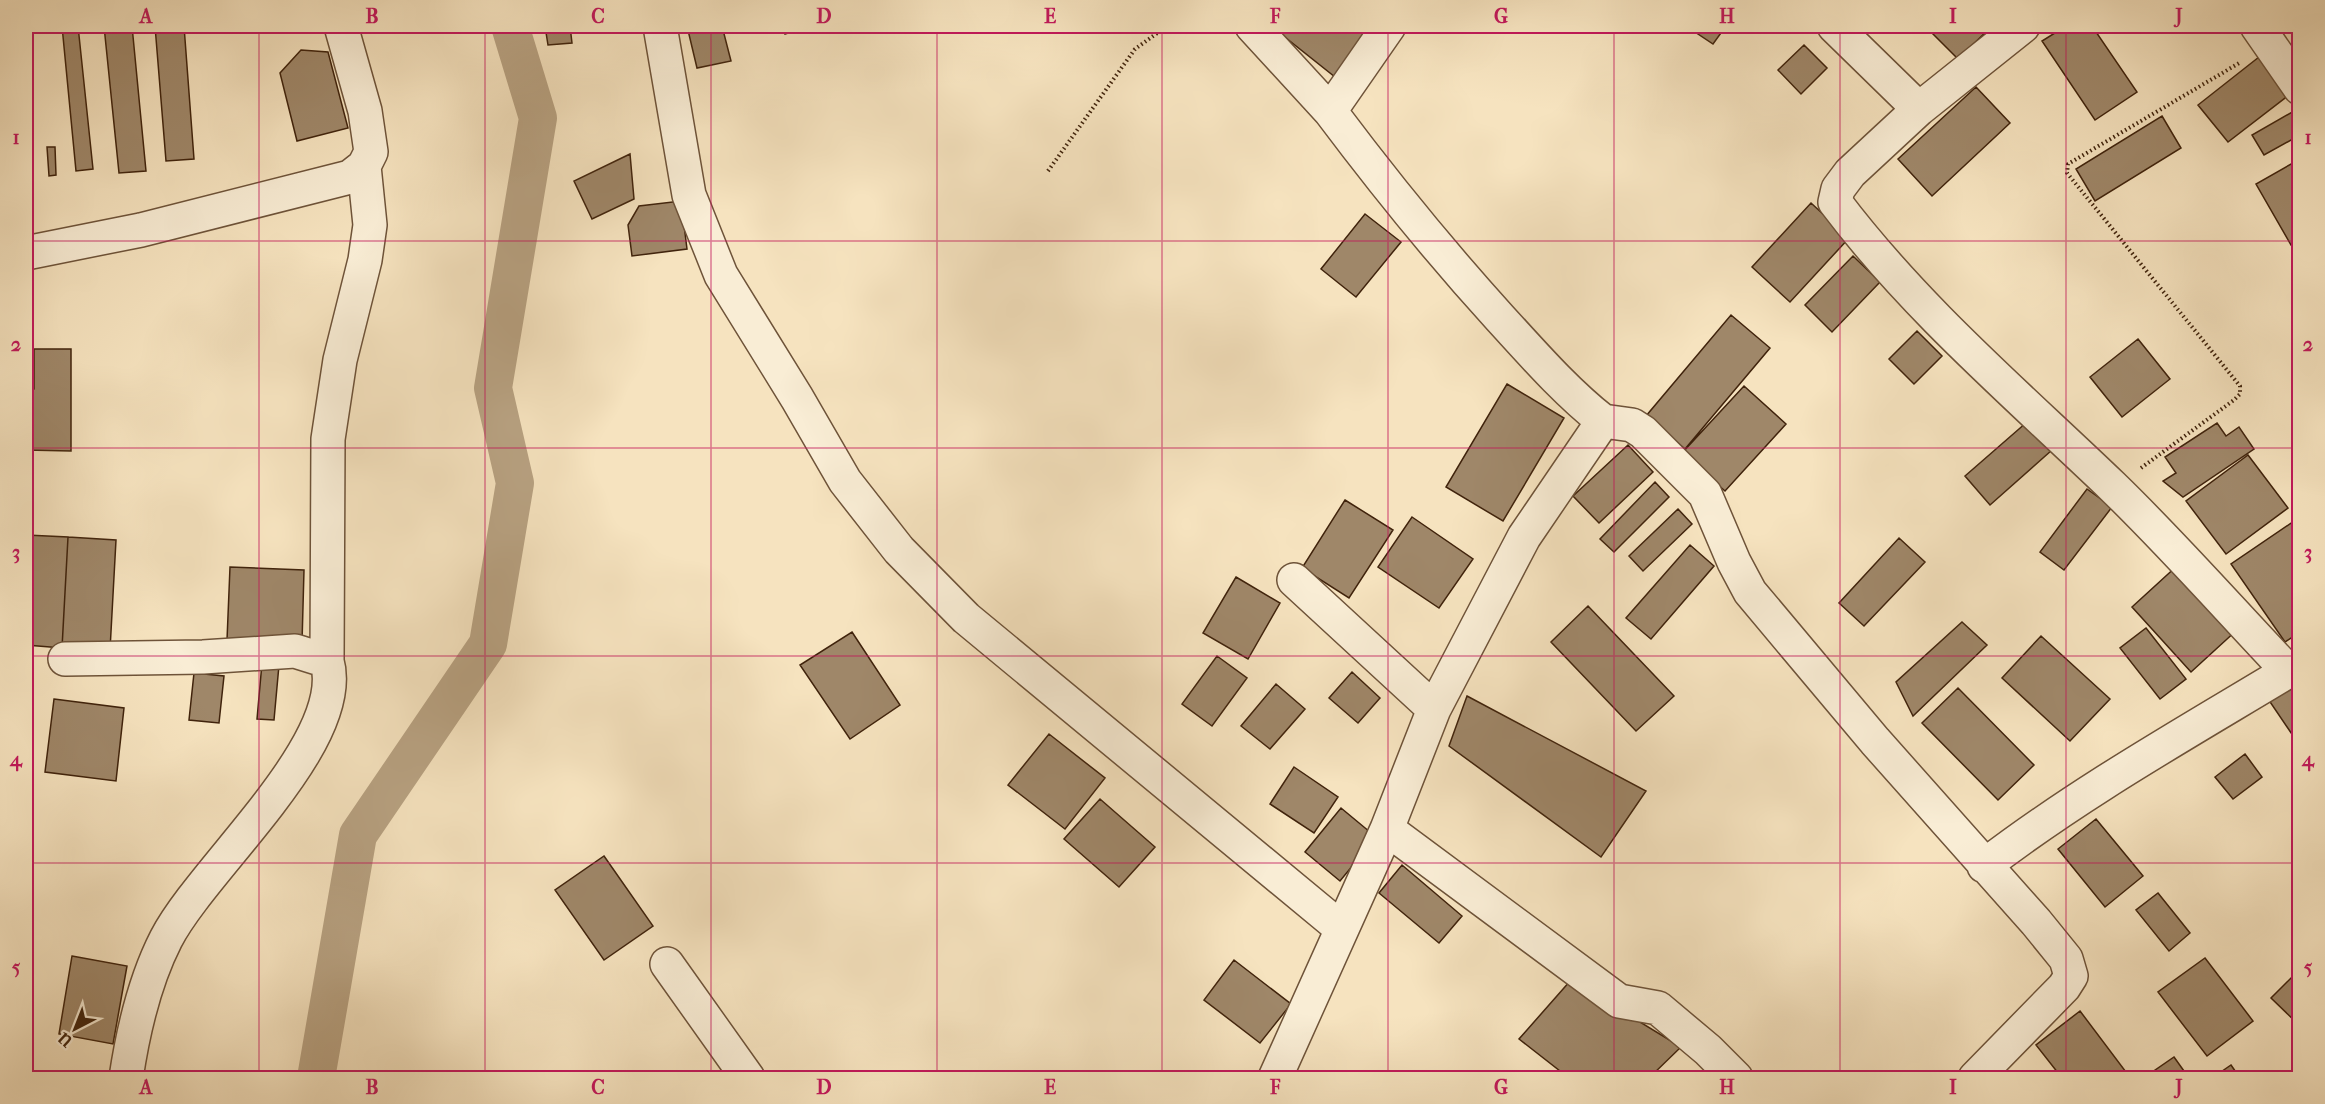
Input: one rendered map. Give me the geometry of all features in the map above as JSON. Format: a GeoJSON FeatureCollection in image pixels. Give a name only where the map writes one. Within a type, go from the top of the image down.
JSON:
{"type":"FeatureCollection","features":[{"type":"Feature","properties":{"kind":"street"},"geometry":{"type":"LineString","coordinates":[[26,253],[141,230],[350,177],[364,166],[371,152],[365,111],[341,26]]}},
{"type":"Feature","properties":{"kind":"street"},"geometry":{"type":"LineString","coordinates":[[660,26],[689,195],[721,275],[797,398],[844,481],[899,550],[966,618],[1342,929]]}},
{"type":"Feature","properties":{"kind":"street"},"geometry":{"type":"LineString","coordinates":[[1252,26],[1330,111],[1391,192],[1454,267],[1542,364],[1603,421],[1632,425],[1643,432],[1705,494],[1734,562],[1750,592],[1875,741],[2036,922],[2066,959],[2071,976],[2064,987],[1975,1078]]}},
{"type":"Feature","properties":{"kind":"street"},"geometry":{"type":"LineString","coordinates":[[1330,111],[1389,26]]}},
{"type":"Feature","properties":{"kind":"street"},"geometry":{"type":"LineString","coordinates":[[1834,26],[1919,109]]}},
{"type":"Feature","properties":{"kind":"street"},"geometry":{"type":"LineString","coordinates":[[1984,866],[2051,817],[2127,767],[2294,667],[2114,488],[1935,317],[1865,242],[1835,202],[1838,189],[1850,173],[1919,109],[2024,26]]}},
{"type":"Feature","properties":{"kind":"street"},"geometry":{"type":"LineString","coordinates":[[2263,35],[2300,88]]}},
{"type":"Feature","properties":{"kind":"street"},"geometry":{"type":"LineString","coordinates":[[126,1078],[133,1031],[150,978],[166,939],[193,896],[299,763],[323,715],[330,674],[327,661],[328,440],[340,360],[370,225],[364,166]]}},
{"type":"Feature","properties":{"kind":"street"},"geometry":{"type":"LineString","coordinates":[[1275,1078],[1387,829],[1434,709],[1524,537],[1603,421]]}},
{"type":"Feature","properties":{"kind":"street"},"geometry":{"type":"LineString","coordinates":[[1294,580],[1434,709]]}},
{"type":"Feature","properties":{"kind":"street"},"geometry":{"type":"LineString","coordinates":[[65,659],[203,657],[295,651],[327,661]]}},
{"type":"Feature","properties":{"kind":"street"},"geometry":{"type":"LineString","coordinates":[[1387,829],[1619,1001],[1659,1008],[1708,1050],[1736,1078]]}},
{"type":"Feature","properties":{"kind":"street"},"geometry":{"type":"LineString","coordinates":[[667,964],[748,1078]]}},
{"type":"Feature","properties":{"kind":"path"},"geometry":{"type":"LineString","coordinates":[[1048,171],[1135,49],[1167,26]]}},
{"type":"Feature","properties":{"kind":"path"},"geometry":{"type":"LineString","coordinates":[[2114,488],[2234,400],[2241,394],[2240,386],[2067,173],[2068,164],[2263,35]]}},
{"type":"Feature","properties":{"kind":"building"},"geometry":{"type":"Polygon","coordinates":[[[62,26],[78,26],[93,169],[76,171],[62,26]]]}},
{"type":"Feature","properties":{"kind":"building"},"geometry":{"type":"Polygon","coordinates":[[[104,26],[132,26],[146,171],[119,173],[104,26]]]}},
{"type":"Feature","properties":{"kind":"building"},"geometry":{"type":"Polygon","coordinates":[[[155,26],[184,26],[194,159],[166,161],[155,26]]]}},
{"type":"Feature","properties":{"kind":"building"},"geometry":{"type":"Polygon","coordinates":[[[545,26],[570,26],[572,43],[548,45],[545,26]]]}},
{"type":"Feature","properties":{"kind":"building"},"geometry":{"type":"Polygon","coordinates":[[[687,26],[722,26],[731,61],[697,68],[687,26]]]}},
{"type":"Feature","properties":{"kind":"building"},"geometry":{"type":"Polygon","coordinates":[[[782,26],[810,26],[785,34],[782,26]]]}},
{"type":"Feature","properties":{"kind":"building"},"geometry":{"type":"Polygon","coordinates":[[[1271,26],[1376,26],[1335,77],[1271,26]]]}},
{"type":"Feature","properties":{"kind":"building"},"geometry":{"type":"Polygon","coordinates":[[[1686,26],[1726,26],[1713,44],[1686,26]]]}},
{"type":"Feature","properties":{"kind":"building"},"geometry":{"type":"Polygon","coordinates":[[[1925,26],[1992,26],[1958,59],[1925,26]]]}},
{"type":"Feature","properties":{"kind":"building"},"geometry":{"type":"Polygon","coordinates":[[[2066,26],[2092,26],[2137,92],[2095,120],[2042,41],[2066,26]]]}},
{"type":"Feature","properties":{"kind":"building"},"geometry":{"type":"Polygon","coordinates":[[[1804,45],[1827,68],[1801,94],[1778,70],[1804,45]]]}},
{"type":"Feature","properties":{"kind":"building"},"geometry":{"type":"Polygon","coordinates":[[[301,50],[328,52],[348,128],[297,141],[280,73],[301,50]]]}},
{"type":"Feature","properties":{"kind":"building"},"geometry":{"type":"Polygon","coordinates":[[[2259,57],[2289,95],[2228,142],[2198,105],[2259,57]]]}},
{"type":"Feature","properties":{"kind":"building"},"geometry":{"type":"Polygon","coordinates":[[[1976,87],[2010,123],[1932,196],[1898,159],[1976,87]]]}},
{"type":"Feature","properties":{"kind":"building"},"geometry":{"type":"Polygon","coordinates":[[[2294,111],[2300,121],[2300,135],[2264,155],[2252,135],[2294,111]]]}},
{"type":"Feature","properties":{"kind":"building"},"geometry":{"type":"Polygon","coordinates":[[[2162,116],[2181,148],[2095,201],[2076,169],[2162,116]]]}},
{"type":"Feature","properties":{"kind":"building"},"geometry":{"type":"Polygon","coordinates":[[[28,140],[33,178],[26,179],[26,141],[28,140]]]}},
{"type":"Feature","properties":{"kind":"building"},"geometry":{"type":"Polygon","coordinates":[[[47,147],[55,147],[56,175],[49,176],[47,147]]]}},
{"type":"Feature","properties":{"kind":"building"},"geometry":{"type":"Polygon","coordinates":[[[630,154],[634,199],[592,219],[574,181],[630,154]]]}},
{"type":"Feature","properties":{"kind":"building"},"geometry":{"type":"Polygon","coordinates":[[[2300,159],[2300,240],[2291,245],[2256,184],[2300,159]]]}},
{"type":"Feature","properties":{"kind":"building"},"geometry":{"type":"Polygon","coordinates":[[[681,201],[687,249],[632,256],[628,225],[639,206],[681,201]]]}},
{"type":"Feature","properties":{"kind":"building"},"geometry":{"type":"Polygon","coordinates":[[[1811,203],[1849,238],[1790,302],[1752,267],[1811,203]]]}},
{"type":"Feature","properties":{"kind":"building"},"geometry":{"type":"Polygon","coordinates":[[[1365,214],[1401,242],[1356,297],[1321,269],[1365,214]]]}},
{"type":"Feature","properties":{"kind":"building"},"geometry":{"type":"Polygon","coordinates":[[[1853,256],[1880,282],[1832,332],[1805,305],[1853,256]]]}},
{"type":"Feature","properties":{"kind":"building"},"geometry":{"type":"Polygon","coordinates":[[[1731,315],[1770,348],[1685,449],[1646,416],[1731,315]]]}},
{"type":"Feature","properties":{"kind":"building"},"geometry":{"type":"Polygon","coordinates":[[[1917,331],[1942,356],[1914,384],[1889,359],[1917,331]]]}},
{"type":"Feature","properties":{"kind":"building"},"geometry":{"type":"Polygon","coordinates":[[[2138,339],[2170,379],[2122,417],[2090,377],[2138,339]]]}},
{"type":"Feature","properties":{"kind":"building"},"geometry":{"type":"Polygon","coordinates":[[[34,349],[71,349],[71,451],[26,450],[26,397],[34,389],[34,349]]]}},
{"type":"Feature","properties":{"kind":"building"},"geometry":{"type":"Polygon","coordinates":[[[1507,384],[1564,418],[1503,521],[1446,487],[1507,384]]]}},
{"type":"Feature","properties":{"kind":"building"},"geometry":{"type":"Polygon","coordinates":[[[1744,386],[1786,424],[1725,491],[1682,453],[1744,386]]]}},
{"type":"Feature","properties":{"kind":"building"},"geometry":{"type":"Polygon","coordinates":[[[2027,422],[2052,450],[1990,505],[1965,476],[2027,422]]]}},
{"type":"Feature","properties":{"kind":"building"},"geometry":{"type":"Polygon","coordinates":[[[2217,423],[2226,436],[2239,427],[2254,449],[2183,497],[2163,481],[2176,473],[2165,457],[2217,423]]]}},
{"type":"Feature","properties":{"kind":"building"},"geometry":{"type":"Polygon","coordinates":[[[1628,445],[1653,472],[1599,523],[1573,496],[1628,445]]]}},
{"type":"Feature","properties":{"kind":"building"},"geometry":{"type":"Polygon","coordinates":[[[2248,455],[2288,508],[2226,554],[2186,501],[2248,455]]]}},
{"type":"Feature","properties":{"kind":"building"},"geometry":{"type":"Polygon","coordinates":[[[1655,482],[1669,497],[1614,552],[1600,539],[1655,482]]]}},
{"type":"Feature","properties":{"kind":"building"},"geometry":{"type":"Polygon","coordinates":[[[2087,489],[2112,507],[2064,570],[2040,552],[2087,489]]]}},
{"type":"Feature","properties":{"kind":"building"},"geometry":{"type":"Polygon","coordinates":[[[1345,500],[1393,530],[1349,598],[1302,568],[1345,500]]]}},
{"type":"Feature","properties":{"kind":"building"},"geometry":{"type":"Polygon","coordinates":[[[1678,509],[1692,524],[1643,571],[1629,556],[1678,509]]]}},
{"type":"Feature","properties":{"kind":"building"},"geometry":{"type":"Polygon","coordinates":[[[1412,517],[1473,559],[1439,608],[1378,567],[1412,517]]]}},
{"type":"Feature","properties":{"kind":"building"},"geometry":{"type":"Polygon","coordinates":[[[2300,517],[2300,632],[2285,642],[2231,564],[2300,517]]]}},
{"type":"Feature","properties":{"kind":"building"},"geometry":{"type":"Polygon","coordinates":[[[26,535],[68,537],[62,648],[26,645],[26,535]]]}},
{"type":"Feature","properties":{"kind":"building"},"geometry":{"type":"Polygon","coordinates":[[[68,537],[116,540],[110,650],[62,648],[68,537]]]}},
{"type":"Feature","properties":{"kind":"building"},"geometry":{"type":"Polygon","coordinates":[[[1899,538],[1925,562],[1864,626],[1839,603],[1899,538]]]}},
{"type":"Feature","properties":{"kind":"building"},"geometry":{"type":"Polygon","coordinates":[[[1690,545],[1714,566],[1651,639],[1626,618],[1690,545]]]}},
{"type":"Feature","properties":{"kind":"building"},"geometry":{"type":"Polygon","coordinates":[[[2179,564],[2238,629],[2191,672],[2132,607],[2179,564]]]}},
{"type":"Feature","properties":{"kind":"building"},"geometry":{"type":"Polygon","coordinates":[[[230,567],[304,570],[302,643],[227,640],[230,567]]]}},
{"type":"Feature","properties":{"kind":"building"},"geometry":{"type":"Polygon","coordinates":[[[1236,577],[1280,603],[1248,659],[1203,633],[1236,577]]]}},
{"type":"Feature","properties":{"kind":"building"},"geometry":{"type":"Polygon","coordinates":[[[1588,606],[1674,696],[1636,731],[1551,642],[1588,606]]]}},
{"type":"Feature","properties":{"kind":"building"},"geometry":{"type":"Polygon","coordinates":[[[1962,622],[1987,645],[1913,716],[1896,682],[1962,622]]]}},
{"type":"Feature","properties":{"kind":"building"},"geometry":{"type":"Polygon","coordinates":[[[2146,628],[2186,679],[2160,699],[2120,648],[2146,628]]]}},
{"type":"Feature","properties":{"kind":"building"},"geometry":{"type":"Polygon","coordinates":[[[852,632],[900,705],[850,739],[800,665],[852,632]]]}},
{"type":"Feature","properties":{"kind":"building"},"geometry":{"type":"Polygon","coordinates":[[[2041,636],[2110,699],[2070,741],[2002,678],[2041,636]]]}},
{"type":"Feature","properties":{"kind":"building"},"geometry":{"type":"Polygon","coordinates":[[[1217,656],[1247,678],[1212,726],[1182,704],[1217,656]]]}},
{"type":"Feature","properties":{"kind":"building"},"geometry":{"type":"Polygon","coordinates":[[[262,663],[279,665],[274,720],[257,719],[262,663]]]}},
{"type":"Feature","properties":{"kind":"building"},"geometry":{"type":"Polygon","coordinates":[[[2300,669],[2300,746],[2264,693],[2300,669]]]}},
{"type":"Feature","properties":{"kind":"building"},"geometry":{"type":"Polygon","coordinates":[[[1352,672],[1380,698],[1358,723],[1329,698],[1352,672]]]}},
{"type":"Feature","properties":{"kind":"building"},"geometry":{"type":"Polygon","coordinates":[[[194,673],[224,676],[219,723],[189,720],[194,673]]]}},
{"type":"Feature","properties":{"kind":"building"},"geometry":{"type":"Polygon","coordinates":[[[1276,684],[1305,709],[1270,749],[1241,726],[1276,684]]]}},
{"type":"Feature","properties":{"kind":"building"},"geometry":{"type":"Polygon","coordinates":[[[1958,688],[2034,765],[1998,800],[1922,723],[1958,688]]]}},
{"type":"Feature","properties":{"kind":"building"},"geometry":{"type":"Polygon","coordinates":[[[1467,696],[1646,791],[1601,857],[1449,746],[1467,696]]]}},
{"type":"Feature","properties":{"kind":"building"},"geometry":{"type":"Polygon","coordinates":[[[54,699],[124,708],[116,781],[45,772],[54,699]]]}},
{"type":"Feature","properties":{"kind":"building"},"geometry":{"type":"Polygon","coordinates":[[[1049,734],[1105,778],[1065,829],[1008,785],[1049,734]]]}},
{"type":"Feature","properties":{"kind":"building"},"geometry":{"type":"Polygon","coordinates":[[[2245,754],[2262,777],[2233,799],[2215,777],[2245,754]]]}},
{"type":"Feature","properties":{"kind":"building"},"geometry":{"type":"Polygon","coordinates":[[[1294,767],[1338,797],[1314,833],[1270,804],[1294,767]]]}},
{"type":"Feature","properties":{"kind":"building"},"geometry":{"type":"Polygon","coordinates":[[[1100,799],[1155,847],[1119,887],[1064,839],[1100,799]]]}},
{"type":"Feature","properties":{"kind":"building"},"geometry":{"type":"Polygon","coordinates":[[[1341,808],[1376,837],[1340,881],[1305,852],[1341,808]]]}},
{"type":"Feature","properties":{"kind":"building"},"geometry":{"type":"Polygon","coordinates":[[[2096,819],[2143,876],[2105,907],[2058,849],[2096,819]]]}},
{"type":"Feature","properties":{"kind":"building"},"geometry":{"type":"Polygon","coordinates":[[[604,856],[653,926],[604,960],[555,890],[604,856]]]}},
{"type":"Feature","properties":{"kind":"building"},"geometry":{"type":"Polygon","coordinates":[[[1402,865],[1462,916],[1439,943],[1379,893],[1402,865]]]}},
{"type":"Feature","properties":{"kind":"building"},"geometry":{"type":"Polygon","coordinates":[[[2158,893],[2190,933],[2169,951],[2136,910],[2158,893]]]}},
{"type":"Feature","properties":{"kind":"building"},"geometry":{"type":"Polygon","coordinates":[[[72,956],[127,966],[113,1044],[59,1034],[72,956]]]}},
{"type":"Feature","properties":{"kind":"building"},"geometry":{"type":"Polygon","coordinates":[[[2205,958],[2253,1021],[2207,1056],[2158,992],[2205,958]]]}},
{"type":"Feature","properties":{"kind":"building"},"geometry":{"type":"Polygon","coordinates":[[[1234,960],[1291,1004],[1260,1043],[1204,1000],[1234,960]]]}},
{"type":"Feature","properties":{"kind":"building"},"geometry":{"type":"Polygon","coordinates":[[[2300,969],[2300,1026],[2271,998],[2300,969]]]}},
{"type":"Feature","properties":{"kind":"building"},"geometry":{"type":"Polygon","coordinates":[[[1571,980],[1681,1047],[1649,1078],[1569,1078],[1519,1039],[1571,980]]]}},
{"type":"Feature","properties":{"kind":"building"},"geometry":{"type":"Polygon","coordinates":[[[2080,1011],[2126,1072],[2118,1078],[2062,1078],[2036,1045],[2080,1011]]]}},
{"type":"Feature","properties":{"kind":"building"},"geometry":{"type":"Polygon","coordinates":[[[2174,1057],[2189,1078],[2150,1078],[2148,1075],[2174,1057]]]}},
{"type":"Feature","properties":{"kind":"building"},"geometry":{"type":"Polygon","coordinates":[[[2231,1065],[2240,1078],[2217,1078],[2215,1076],[2231,1065]]]}},
{"type":"Feature","properties":{"kind":"waterway"},"geometry":{"type":"LineString","coordinates":[[316,1078],[358,835],[488,644],[515,483],[493,388],[538,118],[510,26]]}}]}
